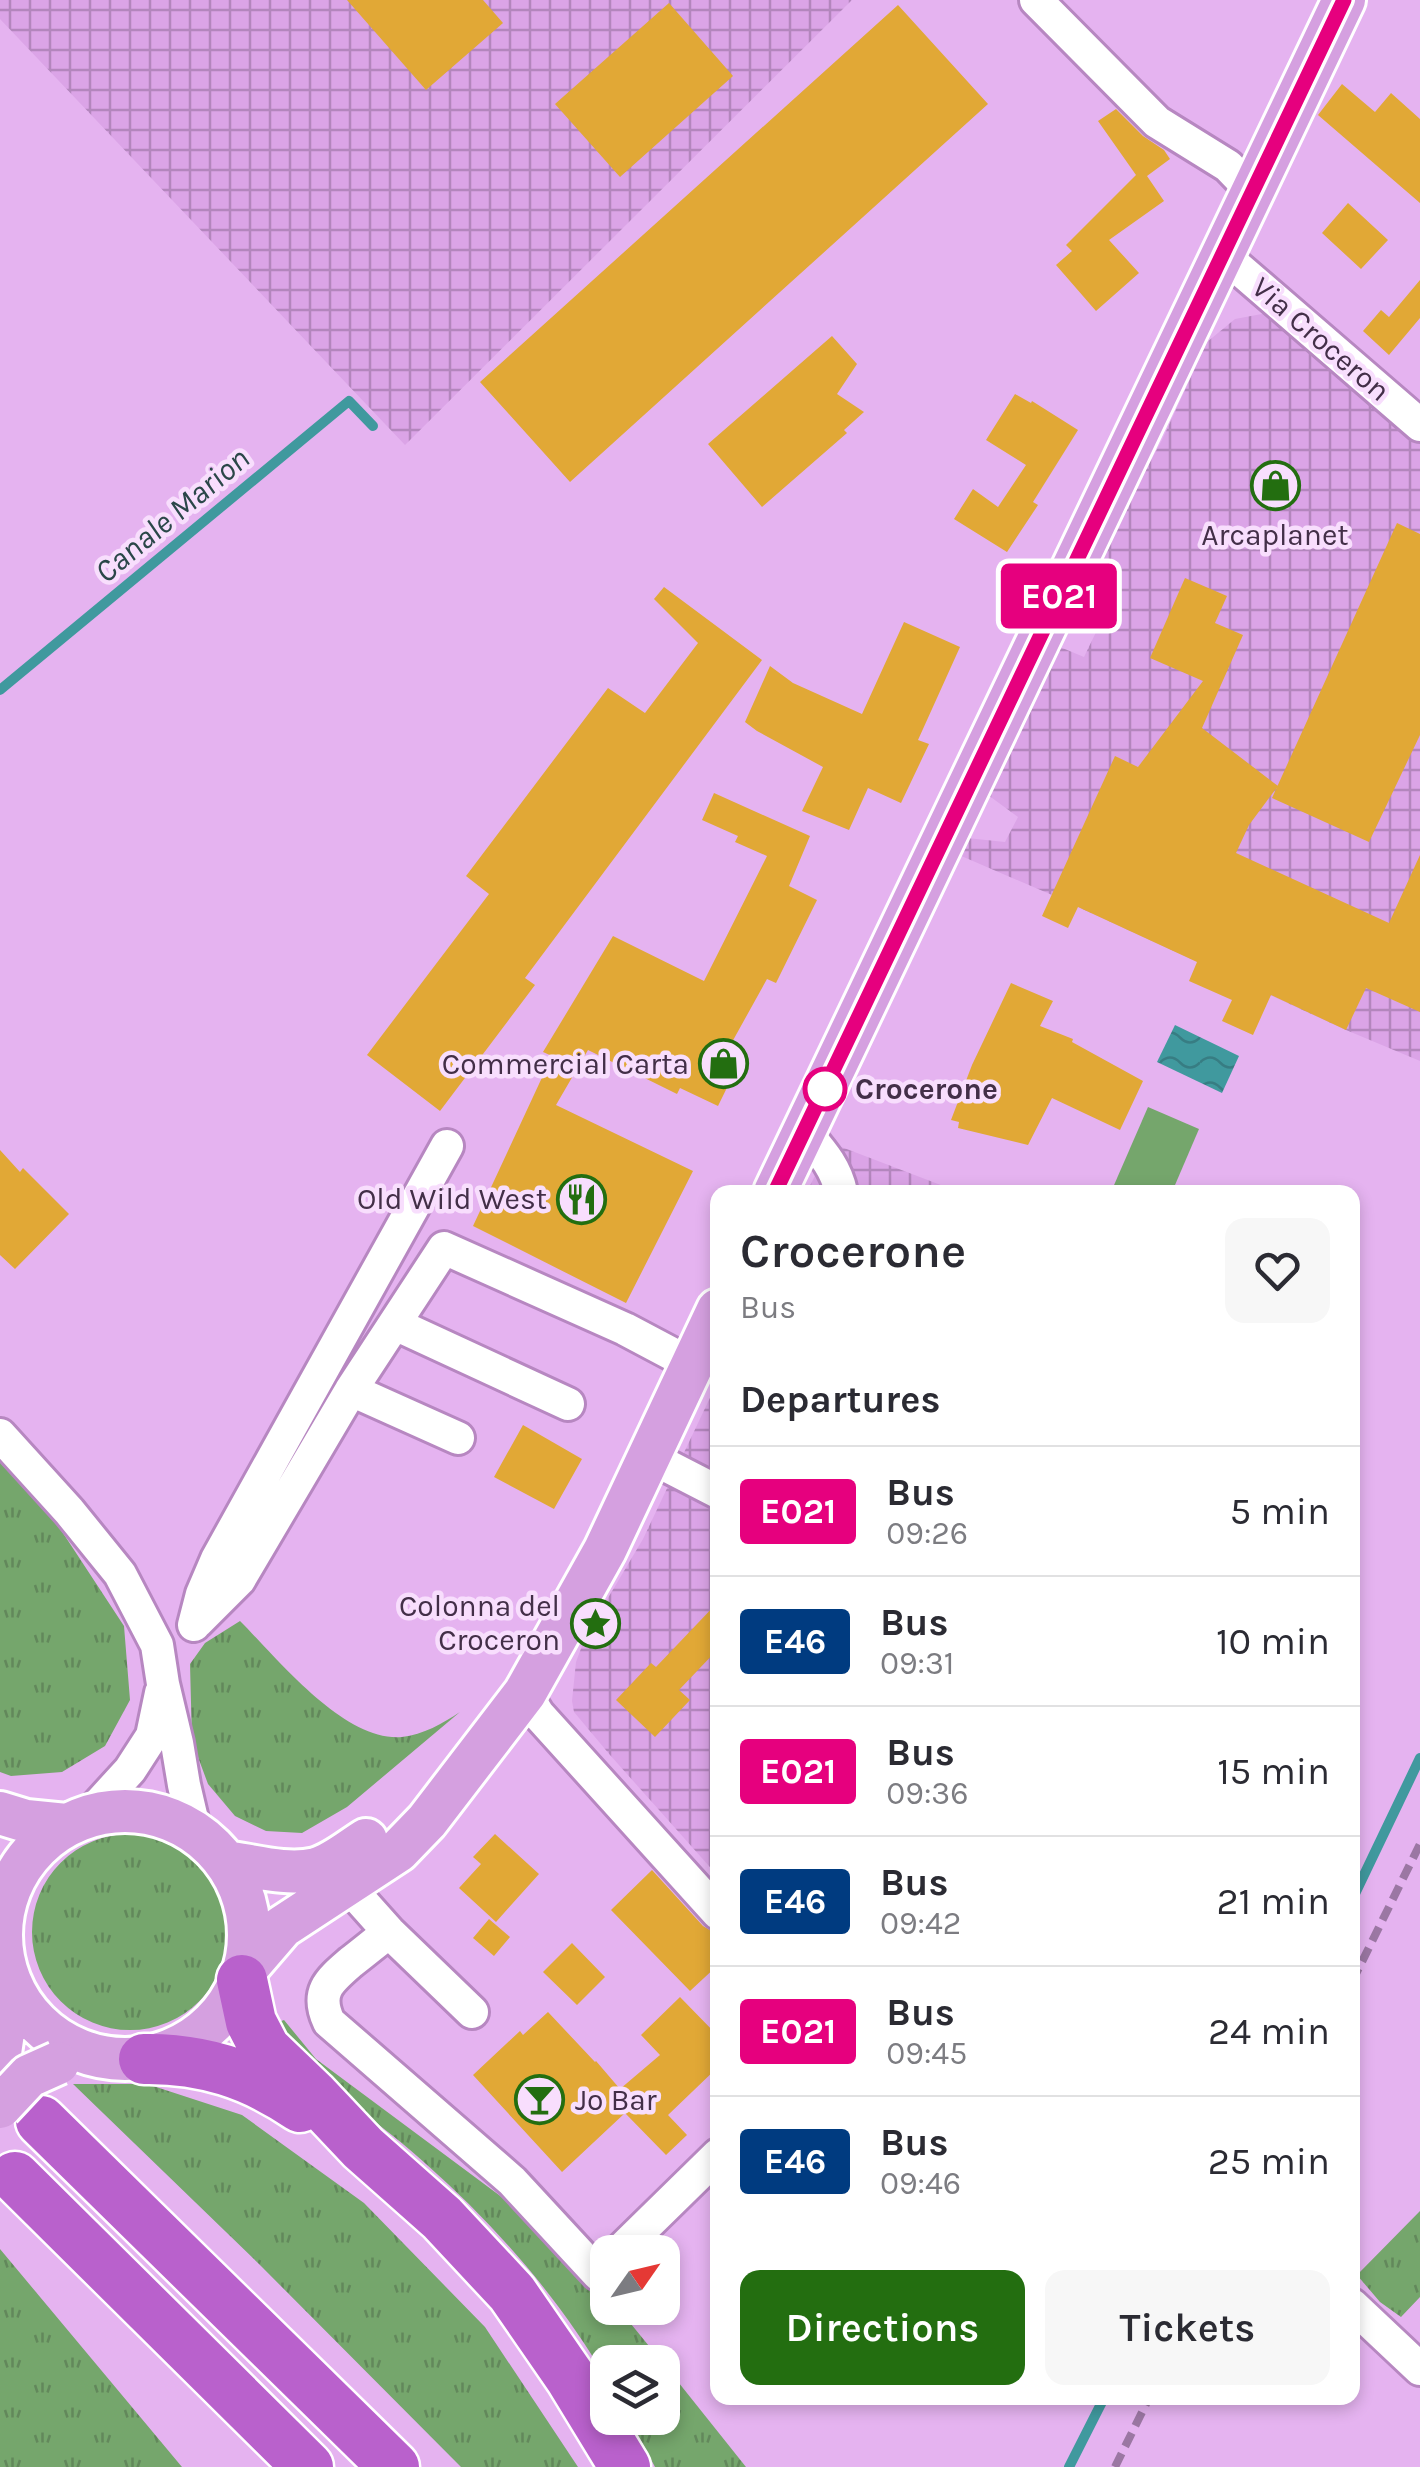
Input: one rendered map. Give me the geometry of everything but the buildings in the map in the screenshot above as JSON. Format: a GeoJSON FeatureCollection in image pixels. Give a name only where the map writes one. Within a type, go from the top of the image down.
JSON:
{"type":"FeatureCollection","features":[{"type":"Feature","properties":{"kind":"highway"},"geometry":{"type":"LineString","coordinates":[[243,1975],[250,2022],[265,2049],[363,2148],[442,2218],[512,2293],[625,2467]]}},
{"type":"Feature","properties":{"kind":"highway"},"geometry":{"type":"LineString","coordinates":[[99,2060],[188,2060],[226,2070],[291,2100],[363,2148]]}},
{"type":"Feature","properties":{"kind":"highway"},"geometry":{"type":"LineString","coordinates":[[21,2114],[394,2467]]}},
{"type":"Feature","properties":{"kind":"highway"},"geometry":{"type":"LineString","coordinates":[[15,2177],[308,2467]]}},
{"type":"Feature","properties":{"kind":"main road"},"geometry":{"type":"LineString","coordinates":[[778,1185],[1344,0]]}},
{"type":"Feature","properties":{"kind":"main road"},"geometry":{"type":"LineString","coordinates":[[21,2114],[29,2076],[99,2060],[175,2050],[204,2033],[226,2009],[243,1975],[282,1927],[398,1850],[428,1821],[525,1693],[605,1550],[710,1328]]}},
{"type":"Feature","properties":{"kind":"main road"},"geometry":{"type":"LineString","coordinates":[[226,1862],[296,1871],[317,1868],[335,1860],[471,1761]]}},
{"type":"Feature","properties":{"kind":"main road"},"geometry":{"type":"LineString","coordinates":[[0,1813],[26,1821],[77,1820],[115,1811],[143,1812],[170,1819],[195,1832],[226,1862],[240,1887],[248,1914],[250,1942],[243,1975]]}},
{"type":"Feature","properties":{"kind":"main road"},"geometry":{"type":"LineString","coordinates":[[77,1820],[34,1850],[11,1884],[0,1923],[5,2017],[31,2017],[61,2042],[99,2060]]}},
{"type":"Feature","properties":{"kind":"street"},"geometry":{"type":"LineString","coordinates":[[1036,0],[1157,122],[1228,166],[1252,191]]}},
{"type":"Feature","properties":{"kind":"street","name":"Via Croceron"},"geometry":{"type":"LineString","coordinates":[[1222,254],[1420,425]]}},
{"type":"Feature","properties":{"kind":"street"},"geometry":{"type":"LineString","coordinates":[[804,1132],[828,1160],[839,1185]]}},
{"type":"Feature","properties":{"kind":"street"},"geometry":{"type":"LineString","coordinates":[[194,1626],[217,1559],[446,1146]]}},
{"type":"Feature","properties":{"kind":"street"},"geometry":{"type":"LineString","coordinates":[[158,1645],[194,1626],[239,1580],[351,1390],[444,1248],[625,1329],[691,1364]]}},
{"type":"Feature","properties":{"kind":"street"},"geometry":{"type":"LineString","coordinates":[[394,1324],[568,1404]]}},
{"type":"Feature","properties":{"kind":"street"},"geometry":{"type":"LineString","coordinates":[[351,1390],[458,1438]]}},
{"type":"Feature","properties":{"kind":"street"},"geometry":{"type":"LineString","coordinates":[[0,1435],[120,1574],[158,1645],[195,1832]]}},
{"type":"Feature","properties":{"kind":"street"},"geometry":{"type":"LineString","coordinates":[[650,1457],[710,1488]]}},
{"type":"Feature","properties":{"kind":"street"},"geometry":{"type":"LineString","coordinates":[[77,1820],[130,1770],[152,1736],[163,1684]]}},
{"type":"Feature","properties":{"kind":"street"},"geometry":{"type":"LineString","coordinates":[[525,1693],[538,1714],[710,1904]]}},
{"type":"Feature","properties":{"kind":"street"},"geometry":{"type":"LineString","coordinates":[[347,1885],[388,1932],[472,2012]]}},
{"type":"Feature","properties":{"kind":"street"},"geometry":{"type":"LineString","coordinates":[[388,1932],[329,1981],[323,1997],[330,2022],[590,2248]]}},
{"type":"Feature","properties":{"kind":"street"},"geometry":{"type":"LineString","coordinates":[[637,2235],[710,2163]]}},
{"type":"Feature","properties":{"kind":"street"},"geometry":{"type":"LineString","coordinates":[[1360,2313],[1420,2369]]}},
{"type":"Feature","properties":{"kind":"shaded area"},"geometry":{"type":"Polygon","coordinates":[[[0,0],[852,0],[405,445],[0,19],[0,0]]]}},
{"type":"Feature","properties":{"kind":"shaded area"},"geometry":{"type":"Polygon","coordinates":[[[1267,313],[1420,437],[1420,1061],[959,855],[967,838],[1005,842],[1018,817],[988,795],[1060,647],[1084,657],[1098,628],[1083,621],[1079,606],[1207,342],[1235,319],[1267,313]]]}},
{"type":"Feature","properties":{"kind":"shaded area"},"geometry":{"type":"Polygon","coordinates":[[[831,1143],[941,1185],[810,1185],[831,1143]]]}},
{"type":"Feature","properties":{"kind":"shaded area"},"geometry":{"type":"Polygon","coordinates":[[[710,1398],[710,1867],[574,1712],[576,1662],[586,1635],[643,1539],[710,1398]]]}},
{"type":"Feature","properties":{"kind":"green space"},"geometry":{"type":"Polygon","coordinates":[[[1148,1107],[1199,1129],[1175,1185],[1114,1185],[1148,1107]]]}},
{"type":"Feature","properties":{"kind":"green space"},"geometry":{"type":"Polygon","coordinates":[[[0,1460],[59,1527],[124,1626],[130,1700],[105,1746],[62,1772],[11,1776],[0,1772],[0,1460]]]}},
{"type":"Feature","properties":{"kind":"green space"},"geometry":{"type":"Polygon","coordinates":[[[240,1621],[314,1695],[358,1726],[380,1735],[410,1736],[460,1712],[347,1807],[302,1833],[266,1831],[235,1816],[208,1784],[192,1741],[190,1664],[205,1643],[240,1621]]]}},
{"type":"Feature","properties":{"kind":"green space"},"geometry":{"type":"Polygon","coordinates":[[[130,1834],[168,1841],[199,1863],[221,1894],[228,1932],[221,1970],[199,2001],[168,2023],[130,2030],[92,2023],[61,2001],[39,1970],[32,1932],[39,1894],[61,1863],[92,1841],[130,1834]]]}},
{"type":"Feature","properties":{"kind":"green space"},"geometry":{"type":"Polygon","coordinates":[[[284,2020],[316,2059],[499,2195],[577,2259],[590,2274],[590,2325],[632,2325],[648,2345],[590,2345],[590,2353],[502,2238],[426,2164],[312,2068],[276,2023],[284,2020]]]}},
{"type":"Feature","properties":{"kind":"green space"},"geometry":{"type":"Polygon","coordinates":[[[73,2084],[147,2084],[242,2115],[364,2203],[485,2327],[578,2467],[461,2467],[73,2084]]]}},
{"type":"Feature","properties":{"kind":"green space"},"geometry":{"type":"Polygon","coordinates":[[[1420,2211],[1420,2297],[1401,2317],[1380,2302],[1360,2279],[1360,2272],[1420,2211]]]}},
{"type":"Feature","properties":{"kind":"green space"},"geometry":{"type":"Polygon","coordinates":[[[0,2249],[182,2467],[0,2467],[0,2249]]]}},
{"type":"Feature","properties":{"kind":"green space"},"geometry":{"type":"Polygon","coordinates":[[[680,2384],[746,2467],[655,2467],[638,2435],[680,2435],[680,2384]]]}},
{"type":"Feature","properties":{"kind":"water"},"geometry":{"type":"Polygon","coordinates":[[[1175,1025],[1239,1056],[1222,1093],[1157,1062],[1175,1025]]]}},
{"type":"Feature","properties":{"kind":"waterway","name":"Canale Marion"},"geometry":{"type":"LineString","coordinates":[[0,690],[349,401],[373,426]]}},
{"type":"Feature","properties":{"kind":"waterway"},"geometry":{"type":"LineString","coordinates":[[1360,1883],[1420,1758]]}},
{"type":"Feature","properties":{"kind":"waterway"},"geometry":{"type":"LineString","coordinates":[[1069,2467],[1100,2405]]}},
{"type":"Feature","properties":{"kind":"railway"},"geometry":{"type":"LineString","coordinates":[[1360,1966],[1420,1844]]}},
{"type":"Feature","properties":{"kind":"railway"},"geometry":{"type":"LineString","coordinates":[[1115,2467],[1146,2405]]}},
{"type":"Feature","properties":{"kind":"bus line","name":"E021"},"geometry":{"type":"LineString","coordinates":[[778,1185],[1344,0]]}},
{"type":"Feature","properties":{"kind":"place","name":"Arcaplanet"},"geometry":{"type":"Point","coordinates":[1275,486]}},
{"type":"Feature","properties":{"kind":"place","name":"Commercial Carta"},"geometry":{"type":"Point","coordinates":[724,1064]}},
{"type":"Feature","properties":{"kind":"place","name":"Crocerone"},"geometry":{"type":"Point","coordinates":[825,1089]}},
{"type":"Feature","properties":{"kind":"place","name":"Old Wild West"},"geometry":{"type":"Point","coordinates":[582,1199]}},
{"type":"Feature","properties":{"kind":"place","name":"Colonna del Croceron"},"geometry":{"type":"Point","coordinates":[595,1623]}},
{"type":"Feature","properties":{"kind":"place","name":"Jo Bar"},"geometry":{"type":"Point","coordinates":[540,2100]}}]}
